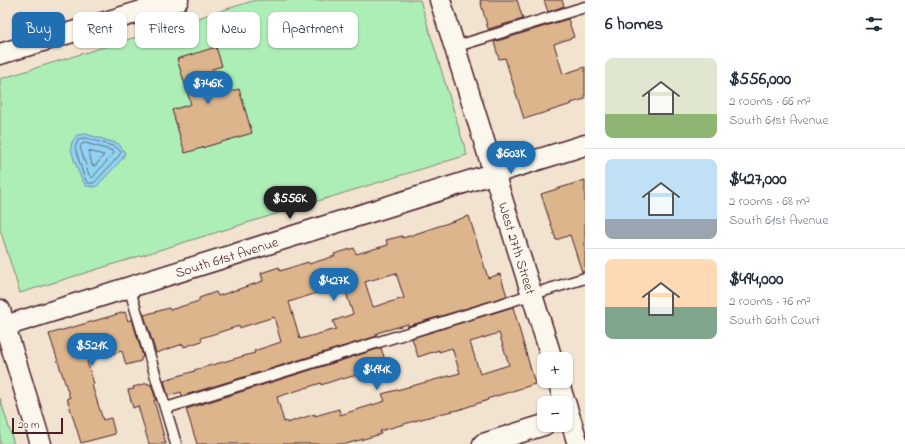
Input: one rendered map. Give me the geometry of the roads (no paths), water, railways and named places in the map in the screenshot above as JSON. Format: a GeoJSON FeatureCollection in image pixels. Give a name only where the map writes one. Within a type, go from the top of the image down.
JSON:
{"type":"FeatureCollection","features":[{"type":"Feature","properties":{"kind":"street"},"geometry":{"type":"LineString","coordinates":[[0,54],[178,0]]}},
{"type":"Feature","properties":{"kind":"street","name":"West 27th Street"},"geometry":{"type":"LineString","coordinates":[[440,0],[550,352]]}},
{"type":"Feature","properties":{"kind":"street","name":"South 61st Avenue"},"geometry":{"type":"LineString","coordinates":[[2,318],[129,287],[585,145]]}},
{"type":"Feature","properties":{"kind":"street"},"geometry":{"type":"LineString","coordinates":[[2,318],[41,444]]}},
{"type":"Feature","properties":{"kind":"street"},"geometry":{"type":"LineString","coordinates":[[573,423],[578,444]]}},
{"type":"Feature","properties":{"kind":"street"},"geometry":{"type":"LineString","coordinates":[[483,444],[537,426]]}},
{"type":"Feature","properties":{"kind":"lane"},"geometry":{"type":"LineString","coordinates":[[454,47],[585,7]]}},
{"type":"Feature","properties":{"kind":"lane"},"geometry":{"type":"LineString","coordinates":[[166,408],[585,278]]}},
{"type":"Feature","properties":{"kind":"lane"},"geometry":{"type":"LineString","coordinates":[[129,287],[176,444]]}},
{"type":"Feature","properties":{"kind":"water"},"geometry":{"type":"Polygon","coordinates":[[[86,134],[119,144],[125,153],[123,158],[96,187],[86,186],[74,161],[71,150],[73,141],[77,135],[86,134]]]}}]}
